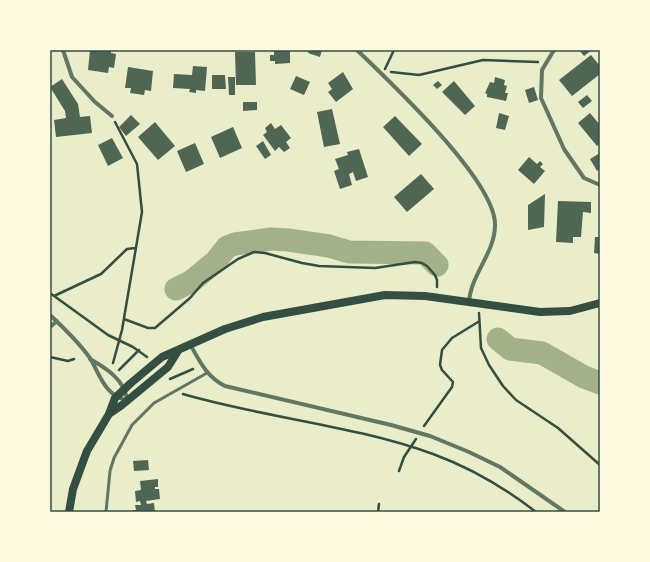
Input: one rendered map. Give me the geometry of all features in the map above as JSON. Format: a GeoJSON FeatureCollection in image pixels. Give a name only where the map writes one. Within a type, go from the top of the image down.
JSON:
{"type":"FeatureCollection","features":[{"type":"Feature","properties":{"kind":"main road"},"geometry":{"type":"LineString","coordinates":[[69,512],[73,489],[86,451],[109,414],[117,397],[124,389],[162,357],[224,329],[263,318],[374,296],[412,294],[540,312],[570,311],[600,304]]}},
{"type":"Feature","properties":{"kind":"main road"},"geometry":{"type":"LineString","coordinates":[[109,414],[168,367],[178,351]]}},
{"type":"Feature","properties":{"kind":"street"},"geometry":{"type":"LineString","coordinates":[[63,50],[72,77],[95,102],[112,116]]}},
{"type":"Feature","properties":{"kind":"street"},"geometry":{"type":"LineString","coordinates":[[356,50],[399,90],[475,175],[492,207],[496,225],[495,233],[490,249],[471,286],[469,302]]}},
{"type":"Feature","properties":{"kind":"street"},"geometry":{"type":"LineString","coordinates":[[554,50],[542,70],[541,98],[564,149],[584,178],[600,185]]}},
{"type":"Feature","properties":{"kind":"street"},"geometry":{"type":"LineString","coordinates":[[50,315],[90,359],[99,378],[117,397],[127,400]]}},
{"type":"Feature","properties":{"kind":"street"},"geometry":{"type":"LineString","coordinates":[[50,327],[57,321]]}},
{"type":"Feature","properties":{"kind":"street"},"geometry":{"type":"LineString","coordinates":[[190,344],[207,373],[218,382],[232,388],[420,433],[454,445],[500,467],[565,512]]}},
{"type":"Feature","properties":{"kind":"street"},"geometry":{"type":"LineString","coordinates":[[90,359],[109,370],[124,389],[127,400]]}},
{"type":"Feature","properties":{"kind":"lane"},"geometry":{"type":"LineString","coordinates":[[106,512],[110,471],[114,458],[126,434],[139,416],[154,403],[207,373]]}},
{"type":"Feature","properties":{"kind":"path"},"geometry":{"type":"LineString","coordinates":[[382,74],[394,50]]}},
{"type":"Feature","properties":{"kind":"path"},"geometry":{"type":"LineString","coordinates":[[382,74],[392,71],[419,75],[483,60],[546,62]]}},
{"type":"Feature","properties":{"kind":"path"},"geometry":{"type":"LineString","coordinates":[[112,116],[137,164],[142,212],[124,319],[113,363]]}},
{"type":"Feature","properties":{"kind":"path"},"geometry":{"type":"LineString","coordinates":[[54,296],[101,274],[127,250],[135,248]]}},
{"type":"Feature","properties":{"kind":"path"},"geometry":{"type":"LineString","coordinates":[[124,319],[148,328],[155,328],[190,298],[203,283],[238,259],[254,252],[265,253],[319,266],[375,268],[415,262],[427,266],[435,275],[437,287]]}},
{"type":"Feature","properties":{"kind":"path"},"geometry":{"type":"LineString","coordinates":[[50,293],[118,340],[139,350],[149,359]]}},
{"type":"Feature","properties":{"kind":"path"},"geometry":{"type":"LineString","coordinates":[[479,313],[478,321],[481,348],[488,365],[503,386],[516,400],[558,428],[600,465]]}},
{"type":"Feature","properties":{"kind":"path"},"geometry":{"type":"LineString","coordinates":[[399,471],[410,446],[452,386],[453,382],[442,370],[440,365],[442,350],[452,338],[478,321]]}},
{"type":"Feature","properties":{"kind":"path"},"geometry":{"type":"LineString","coordinates":[[119,370],[139,350]]}},
{"type":"Feature","properties":{"kind":"path"},"geometry":{"type":"LineString","coordinates":[[50,357],[68,361],[74,359]]}},
{"type":"Feature","properties":{"kind":"path"},"geometry":{"type":"LineString","coordinates":[[192,369],[166,381],[177,391],[188,396],[410,446],[475,472],[504,489],[536,512]]}},
{"type":"Feature","properties":{"kind":"path"},"geometry":{"type":"LineString","coordinates":[[378,512],[379,504]]}},
{"type":"Feature","properties":{"kind":"building"},"geometry":{"type":"Polygon","coordinates":[[[90,50],[111,50],[111,53],[116,54],[114,68],[109,67],[108,73],[88,70],[90,50]]]}},
{"type":"Feature","properties":{"kind":"building"},"geometry":{"type":"Polygon","coordinates":[[[274,50],[290,50],[290,63],[275,64],[275,61],[270,61],[270,55],[274,55],[274,50]]]}},
{"type":"Feature","properties":{"kind":"building"},"geometry":{"type":"Polygon","coordinates":[[[309,50],[322,50],[320,57],[308,53],[309,50]]]}},
{"type":"Feature","properties":{"kind":"building"},"geometry":{"type":"Polygon","coordinates":[[[579,50],[592,50],[584,56],[579,50]]]}},
{"type":"Feature","properties":{"kind":"building"},"geometry":{"type":"Polygon","coordinates":[[[235,52],[255,52],[256,85],[236,85],[235,52]]]}},
{"type":"Feature","properties":{"kind":"building"},"geometry":{"type":"Polygon","coordinates":[[[591,55],[600,66],[600,74],[572,96],[559,80],[591,55]]]}},
{"type":"Feature","properties":{"kind":"building"},"geometry":{"type":"Polygon","coordinates":[[[193,66],[207,67],[205,91],[196,90],[196,93],[189,92],[190,89],[173,88],[174,74],[192,75],[193,66]]]}},
{"type":"Feature","properties":{"kind":"building"},"geometry":{"type":"Polygon","coordinates":[[[128,67],[153,71],[151,91],[145,90],[144,95],[130,93],[131,88],[125,88],[128,67]]]}},
{"type":"Feature","properties":{"kind":"building"},"geometry":{"type":"Polygon","coordinates":[[[343,72],[353,89],[336,102],[328,92],[332,89],[328,83],[343,72]]]}},
{"type":"Feature","properties":{"kind":"building"},"geometry":{"type":"Polygon","coordinates":[[[212,75],[225,75],[226,89],[212,89],[212,75]]]}},
{"type":"Feature","properties":{"kind":"building"},"geometry":{"type":"Polygon","coordinates":[[[296,76],[310,82],[304,95],[290,89],[296,76]]]}},
{"type":"Feature","properties":{"kind":"building"},"geometry":{"type":"Polygon","coordinates":[[[228,77],[235,77],[235,95],[229,95],[228,77]]]}},
{"type":"Feature","properties":{"kind":"building"},"geometry":{"type":"Polygon","coordinates":[[[495,77],[505,80],[504,85],[507,86],[505,93],[508,93],[506,101],[487,97],[487,94],[485,93],[490,82],[494,83],[495,77]]]}},
{"type":"Feature","properties":{"kind":"building"},"geometry":{"type":"Polygon","coordinates":[[[62,79],[78,104],[80,117],[90,116],[92,133],[56,137],[54,120],[66,118],[65,111],[50,87],[62,79]]]}},
{"type":"Feature","properties":{"kind":"building"},"geometry":{"type":"Polygon","coordinates":[[[438,81],[442,85],[437,89],[433,85],[438,81]]]}},
{"type":"Feature","properties":{"kind":"building"},"geometry":{"type":"Polygon","coordinates":[[[454,81],[475,106],[465,115],[442,92],[454,81]]]}},
{"type":"Feature","properties":{"kind":"building"},"geometry":{"type":"Polygon","coordinates":[[[534,87],[538,100],[529,103],[525,90],[534,87]]]}},
{"type":"Feature","properties":{"kind":"building"},"geometry":{"type":"Polygon","coordinates":[[[587,95],[592,101],[583,108],[578,102],[587,95]]]}},
{"type":"Feature","properties":{"kind":"building"},"geometry":{"type":"Polygon","coordinates":[[[243,102],[257,102],[257,110],[243,111],[243,102]]]}},
{"type":"Feature","properties":{"kind":"building"},"geometry":{"type":"Polygon","coordinates":[[[332,109],[340,144],[324,147],[317,112],[332,109]]]}},
{"type":"Feature","properties":{"kind":"building"},"geometry":{"type":"Polygon","coordinates":[[[499,113],[509,116],[505,130],[496,128],[499,113]]]}},
{"type":"Feature","properties":{"kind":"building"},"geometry":{"type":"Polygon","coordinates":[[[590,113],[600,125],[600,144],[597,146],[578,123],[590,113]]]}},
{"type":"Feature","properties":{"kind":"building"},"geometry":{"type":"Polygon","coordinates":[[[131,115],[140,124],[126,136],[119,127],[131,115]]]}},
{"type":"Feature","properties":{"kind":"building"},"geometry":{"type":"Polygon","coordinates":[[[395,116],[422,144],[409,156],[383,127],[395,116]]]}},
{"type":"Feature","properties":{"kind":"building"},"geometry":{"type":"Polygon","coordinates":[[[155,122],[175,146],[158,160],[138,137],[155,122]]]}},
{"type":"Feature","properties":{"kind":"building"},"geometry":{"type":"Polygon","coordinates":[[[271,123],[275,129],[281,125],[291,138],[286,142],[290,148],[284,152],[279,147],[275,151],[263,135],[267,132],[265,128],[271,123]]]}},
{"type":"Feature","properties":{"kind":"building"},"geometry":{"type":"Polygon","coordinates":[[[233,127],[242,148],[220,158],[211,137],[233,127]]]}},
{"type":"Feature","properties":{"kind":"building"},"geometry":{"type":"Polygon","coordinates":[[[112,138],[123,158],[108,166],[98,145],[112,138]]]}},
{"type":"Feature","properties":{"kind":"building"},"geometry":{"type":"Polygon","coordinates":[[[263,141],[271,155],[265,159],[256,146],[263,141]]]}},
{"type":"Feature","properties":{"kind":"building"},"geometry":{"type":"Polygon","coordinates":[[[195,143],[204,164],[186,172],[177,151],[195,143]]]}},
{"type":"Feature","properties":{"kind":"building"},"geometry":{"type":"Polygon","coordinates":[[[359,149],[368,177],[356,181],[353,172],[349,174],[352,185],[340,189],[334,171],[339,169],[335,159],[348,155],[347,152],[359,149]]]}},
{"type":"Feature","properties":{"kind":"building"},"geometry":{"type":"Polygon","coordinates":[[[600,153],[600,169],[597,171],[590,159],[600,153]]]}},
{"type":"Feature","properties":{"kind":"building"},"geometry":{"type":"Polygon","coordinates":[[[529,157],[537,164],[540,161],[543,164],[540,167],[545,171],[534,184],[518,170],[529,157]]]}},
{"type":"Feature","properties":{"kind":"building"},"geometry":{"type":"Polygon","coordinates":[[[421,174],[434,189],[407,212],[394,197],[421,174]]]}},
{"type":"Feature","properties":{"kind":"building"},"geometry":{"type":"Polygon","coordinates":[[[545,194],[544,227],[528,230],[528,205],[545,194]]]}},
{"type":"Feature","properties":{"kind":"building"},"geometry":{"type":"Polygon","coordinates":[[[558,201],[591,202],[591,213],[583,212],[581,237],[573,237],[573,243],[556,242],[558,201]]]}},
{"type":"Feature","properties":{"kind":"building"},"geometry":{"type":"Polygon","coordinates":[[[595,237],[600,237],[600,254],[594,253],[595,237]]]}},
{"type":"Feature","properties":{"kind":"building"},"geometry":{"type":"Polygon","coordinates":[[[148,460],[149,470],[134,471],[133,461],[148,460]]]}},
{"type":"Feature","properties":{"kind":"building"},"geometry":{"type":"Polygon","coordinates":[[[158,479],[158,487],[155,487],[155,489],[159,489],[160,499],[146,501],[147,504],[154,503],[155,512],[133,512],[133,510],[136,510],[135,505],[141,505],[140,501],[136,502],[135,491],[141,490],[140,481],[158,479]]]}},
{"type":"Feature","properties":{"kind":"waterway"},"geometry":{"type":"LineString","coordinates":[[176,289],[192,281],[216,261],[227,247],[235,244],[271,239],[329,246],[349,252],[425,253],[437,265]]}},
{"type":"Feature","properties":{"kind":"waterway"},"geometry":{"type":"LineString","coordinates":[[498,339],[510,349],[542,353],[584,377],[600,383]]}}]}
